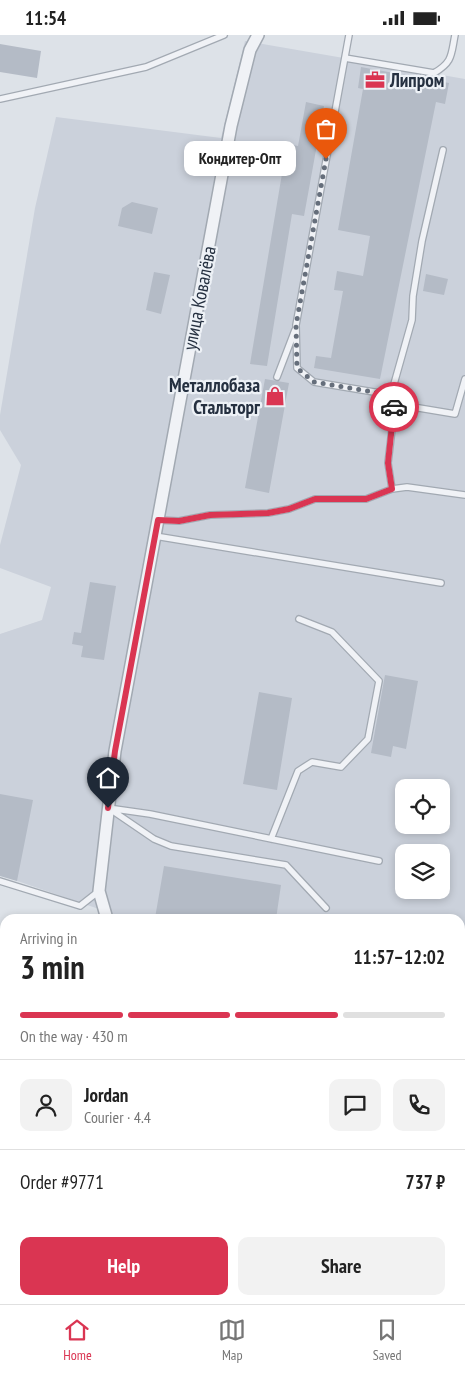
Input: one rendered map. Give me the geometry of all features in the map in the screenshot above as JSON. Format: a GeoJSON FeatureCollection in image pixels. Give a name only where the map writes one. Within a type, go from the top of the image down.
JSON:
{"type":"FeatureCollection","features":[{"type":"Feature","properties":{"kind":"street","name":"улица Ковалёва"},"geometry":{"type":"LineString","coordinates":[[105,914],[98,891],[115,751],[231,126],[250,50],[258,35]]}},
{"type":"Feature","properties":{"kind":"lane"},"geometry":{"type":"LineString","coordinates":[[0,99],[146,67],[224,35]]}},
{"type":"Feature","properties":{"kind":"lane"},"geometry":{"type":"LineString","coordinates":[[277,377],[296,325],[349,35]]}},
{"type":"Feature","properties":{"kind":"lane"},"geometry":{"type":"LineString","coordinates":[[345,57],[434,73],[446,66],[451,57],[455,35]]}},
{"type":"Feature","properties":{"kind":"lane"},"geometry":{"type":"LineString","coordinates":[[386,394],[394,384],[412,320],[413,296],[422,241],[443,150]]}},
{"type":"Feature","properties":{"kind":"lane"},"geometry":{"type":"LineString","coordinates":[[296,325],[297,368],[314,382],[386,394],[395,404],[455,414],[465,379]]}},
{"type":"Feature","properties":{"kind":"lane"},"geometry":{"type":"LineString","coordinates":[[392,489],[388,463],[395,404]]}},
{"type":"Feature","properties":{"kind":"lane"},"geometry":{"type":"LineString","coordinates":[[158,520],[179,521],[210,515],[268,513],[289,509],[315,499],[366,499],[392,489],[407,487],[465,495]]}},
{"type":"Feature","properties":{"kind":"lane"},"geometry":{"type":"LineString","coordinates":[[155,536],[441,583]]}},
{"type":"Feature","properties":{"kind":"lane"},"geometry":{"type":"LineString","coordinates":[[271,839],[298,771],[312,762],[341,767],[368,739],[379,681],[332,632],[299,619]]}},
{"type":"Feature","properties":{"kind":"lane"},"geometry":{"type":"LineString","coordinates":[[108,808],[150,814],[379,861]]}},
{"type":"Feature","properties":{"kind":"lane"},"geometry":{"type":"LineString","coordinates":[[108,808],[154,839],[171,846],[286,865],[326,908]]}},
{"type":"Feature","properties":{"kind":"lane"},"geometry":{"type":"LineString","coordinates":[[0,881],[80,906],[98,891]]}},
{"type":"Feature","properties":{"kind":"shaded area"},"geometry":{"type":"Polygon","coordinates":[[[245,41],[465,79],[465,914],[113,914],[0,875],[0,634],[42,620],[51,587],[0,568],[0,545],[21,465],[0,430],[0,415],[35,208],[56,117],[221,138],[245,41]]]}},
{"type":"Feature","properties":{"kind":"building"},"geometry":{"type":"Polygon","coordinates":[[[0,44],[41,51],[37,78],[0,72],[0,44]]]}},
{"type":"Feature","properties":{"kind":"building"},"geometry":{"type":"Polygon","coordinates":[[[361,67],[449,83],[445,104],[436,102],[380,379],[314,368],[316,356],[331,358],[343,291],[334,290],[337,271],[363,276],[370,236],[338,230],[363,89],[358,88],[361,67]]]}},
{"type":"Feature","properties":{"kind":"building"},"geometry":{"type":"Polygon","coordinates":[[[306,102],[324,106],[304,216],[292,214],[267,366],[250,364],[287,144],[298,146],[306,102]]]}},
{"type":"Feature","properties":{"kind":"building"},"geometry":{"type":"Polygon","coordinates":[[[132,202],[158,208],[152,234],[118,226],[122,208],[132,202]]]}},
{"type":"Feature","properties":{"kind":"building"},"geometry":{"type":"Polygon","coordinates":[[[154,272],[170,275],[161,314],[146,310],[154,272]]]}},
{"type":"Feature","properties":{"kind":"building"},"geometry":{"type":"Polygon","coordinates":[[[426,274],[448,279],[444,295],[423,291],[426,274]]]}},
{"type":"Feature","properties":{"kind":"building"},"geometry":{"type":"Polygon","coordinates":[[[265,379],[289,383],[269,493],[245,488],[265,379]]]}},
{"type":"Feature","properties":{"kind":"building"},"geometry":{"type":"Polygon","coordinates":[[[90,582],[116,586],[104,660],[81,657],[83,646],[72,644],[74,632],[81,633],[90,582]]]}},
{"type":"Feature","properties":{"kind":"building"},"geometry":{"type":"Polygon","coordinates":[[[385,675],[418,681],[406,749],[393,746],[391,757],[371,753],[385,675]]]}},
{"type":"Feature","properties":{"kind":"building"},"geometry":{"type":"Polygon","coordinates":[[[259,692],[292,698],[277,790],[243,784],[259,692]]]}},
{"type":"Feature","properties":{"kind":"building"},"geometry":{"type":"Polygon","coordinates":[[[0,794],[33,800],[17,881],[0,876],[0,794]]]}},
{"type":"Feature","properties":{"kind":"building"},"geometry":{"type":"Polygon","coordinates":[[[164,866],[281,885],[277,914],[156,914],[164,866]]]}},
{"type":"Feature","properties":{"kind":"way so far"},"geometry":{"type":"LineString","coordinates":[[326,159],[296,325],[297,368],[314,382],[386,394],[395,404],[394,407]]}},
{"type":"Feature","properties":{"kind":"place","name":"Липром"},"geometry":{"type":"Point","coordinates":[375,80]}},
{"type":"Feature","properties":{"kind":"place","name":"Кондитер-Опт"},"geometry":{"type":"Point","coordinates":[326,159]}},
{"type":"Feature","properties":{"kind":"place","name":"Металлобаза Стальторг"},"geometry":{"type":"Point","coordinates":[275,396]}},
{"type":"Feature","properties":{"kind":"route"},"geometry":{"type":"LineString","coordinates":[[108,808],[115,751],[158,520],[179,521],[210,515],[268,513],[289,509],[315,499],[366,499],[392,489],[388,463],[394,407]]}}]}
